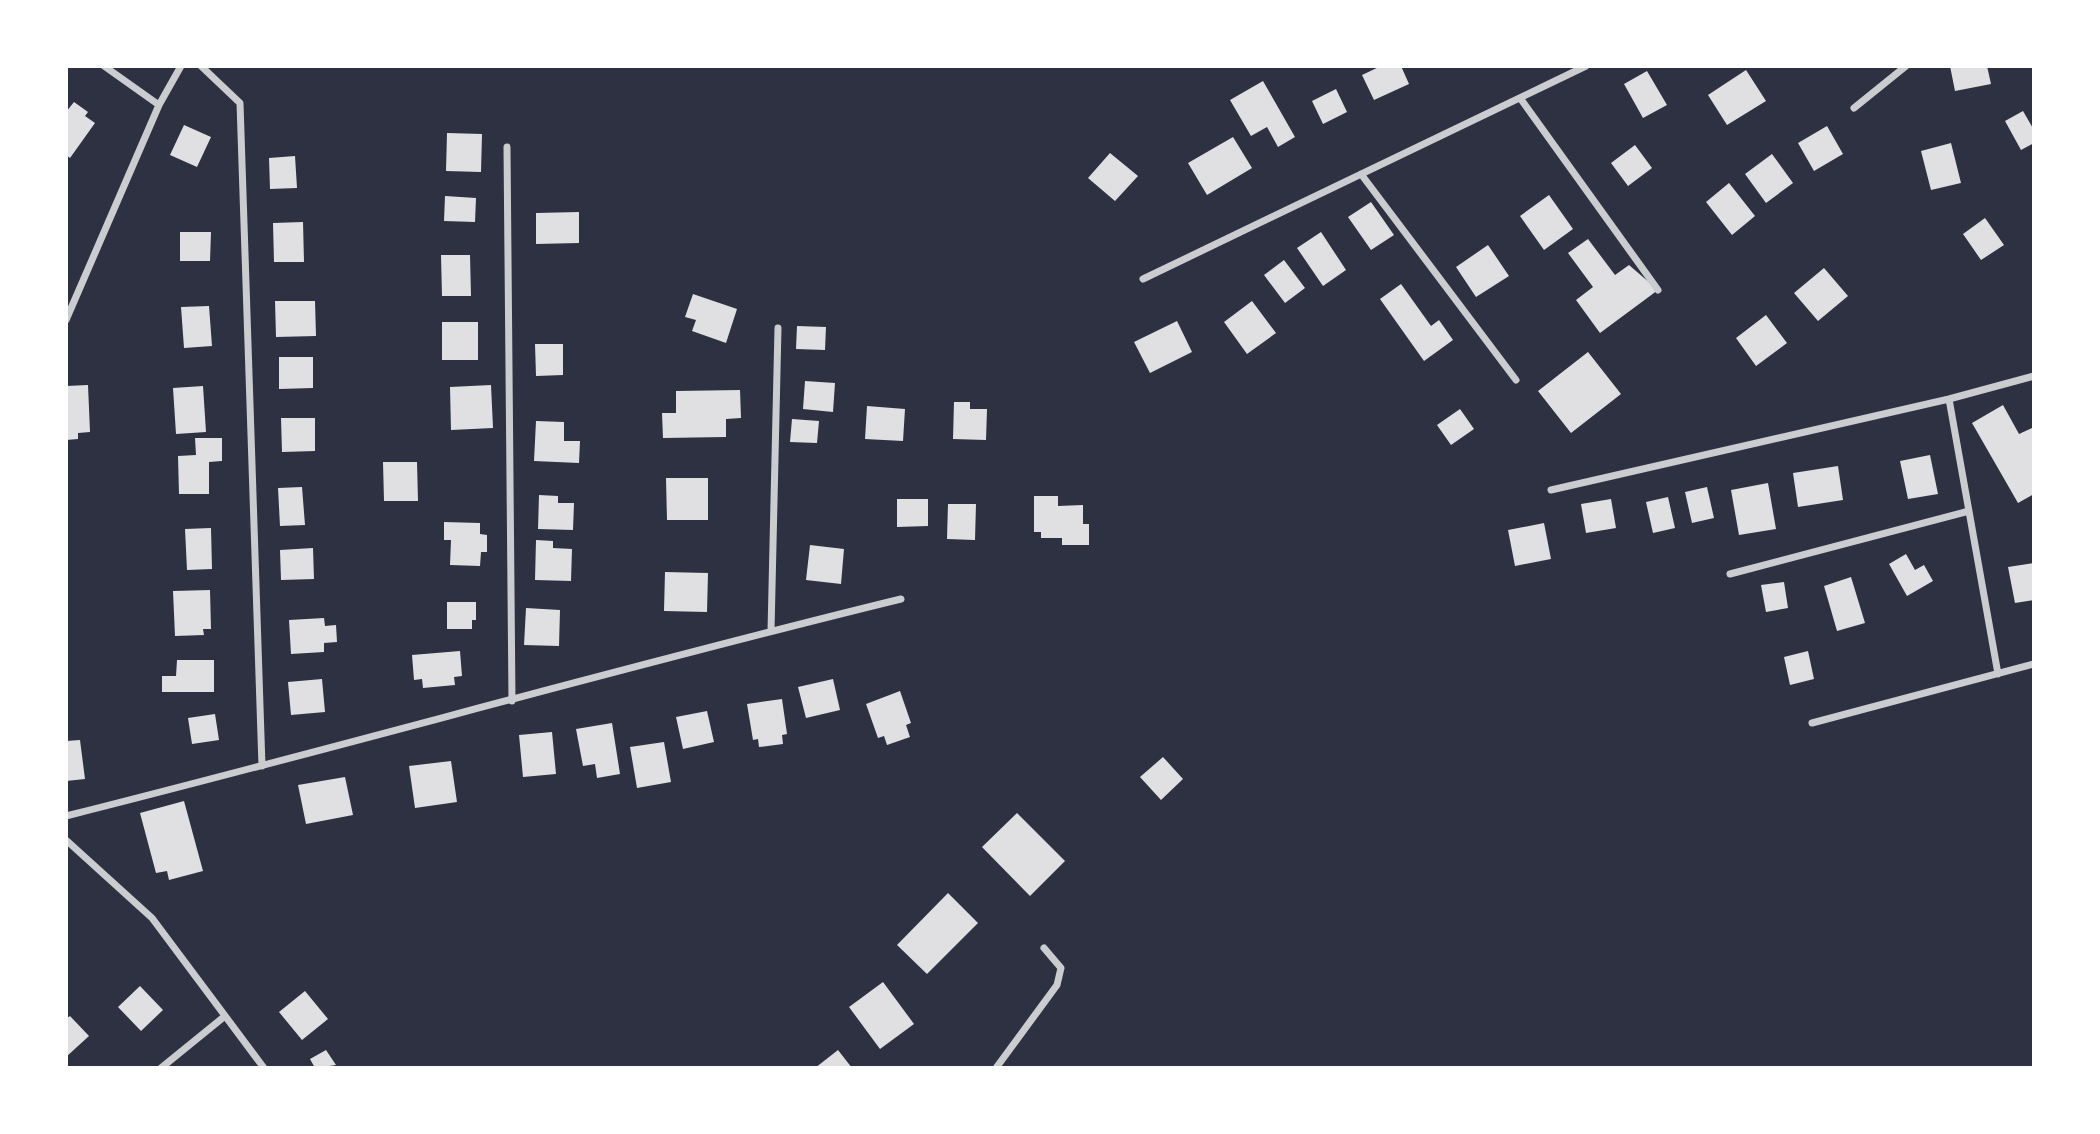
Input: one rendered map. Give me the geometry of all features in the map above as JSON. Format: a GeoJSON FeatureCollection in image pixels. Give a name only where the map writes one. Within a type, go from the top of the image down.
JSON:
{"type":"FeatureCollection","features":[{"type":"Feature","properties":{"kind":"street"},"geometry":{"type":"LineString","coordinates":[[104,66],[159,105]]}},
{"type":"Feature","properties":{"kind":"street"},"geometry":{"type":"LineString","coordinates":[[66,320],[68,310],[159,105],[181,66]]}},
{"type":"Feature","properties":{"kind":"street"},"geometry":{"type":"LineString","coordinates":[[201,66],[240,103],[262,766]]}},
{"type":"Feature","properties":{"kind":"street"},"geometry":{"type":"LineString","coordinates":[[1143,279],[1586,66]]}},
{"type":"Feature","properties":{"kind":"street"},"geometry":{"type":"LineString","coordinates":[[1854,108],[1906,66]]}},
{"type":"Feature","properties":{"kind":"street"},"geometry":{"type":"LineString","coordinates":[[1520,98],[1658,290]]}},
{"type":"Feature","properties":{"kind":"street"},"geometry":{"type":"LineString","coordinates":[[507,147],[512,701]]}},
{"type":"Feature","properties":{"kind":"street"},"geometry":{"type":"LineString","coordinates":[[1362,174],[1516,380]]}},
{"type":"Feature","properties":{"kind":"street"},"geometry":{"type":"LineString","coordinates":[[771,631],[778,328]]}},
{"type":"Feature","properties":{"kind":"street"},"geometry":{"type":"LineString","coordinates":[[1551,490],[1949,399],[2034,376]]}},
{"type":"Feature","properties":{"kind":"street"},"geometry":{"type":"LineString","coordinates":[[1949,399],[1998,674]]}},
{"type":"Feature","properties":{"kind":"street"},"geometry":{"type":"LineString","coordinates":[[1730,575],[1969,511]]}},
{"type":"Feature","properties":{"kind":"street"},"geometry":{"type":"LineString","coordinates":[[66,816],[901,599]]}},
{"type":"Feature","properties":{"kind":"street"},"geometry":{"type":"LineString","coordinates":[[1812,723],[2034,664]]}},
{"type":"Feature","properties":{"kind":"street"},"geometry":{"type":"LineString","coordinates":[[66,840],[152,918],[264,1068]]}},
{"type":"Feature","properties":{"kind":"street"},"geometry":{"type":"LineString","coordinates":[[996,1068],[1057,985],[1061,968],[1044,948]]}},
{"type":"Feature","properties":{"kind":"street"},"geometry":{"type":"LineString","coordinates":[[161,1068],[225,1016]]}},
{"type":"Feature","properties":{"kind":"building"},"geometry":{"type":"Polygon","coordinates":[[[1381,66],[1401,66],[1409,84],[1374,100],[1362,75],[1381,66]]]}},
{"type":"Feature","properties":{"kind":"building"},"geometry":{"type":"Polygon","coordinates":[[[1950,66],[1987,66],[1991,84],[1955,91],[1950,66]]]}},
{"type":"Feature","properties":{"kind":"building"},"geometry":{"type":"Polygon","coordinates":[[[1746,70],[1766,101],[1727,125],[1708,95],[1746,70]]]}},
{"type":"Feature","properties":{"kind":"building"},"geometry":{"type":"Polygon","coordinates":[[[1647,71],[1667,105],[1643,118],[1624,84],[1647,71]]]}},
{"type":"Feature","properties":{"kind":"building"},"geometry":{"type":"Polygon","coordinates":[[[1263,81],[1295,137],[1278,147],[1267,127],[1251,136],[1230,100],[1263,81]]]}},
{"type":"Feature","properties":{"kind":"building"},"geometry":{"type":"Polygon","coordinates":[[[1336,89],[1347,112],[1323,124],[1312,101],[1336,89]]]}},
{"type":"Feature","properties":{"kind":"building"},"geometry":{"type":"Polygon","coordinates":[[[74,102],[88,112],[85,116],[95,123],[70,158],[66,155],[66,112],[74,102]]]}},
{"type":"Feature","properties":{"kind":"building"},"geometry":{"type":"Polygon","coordinates":[[[2023,111],[2034,130],[2034,143],[2021,150],[2005,121],[2023,111]]]}},
{"type":"Feature","properties":{"kind":"building"},"geometry":{"type":"Polygon","coordinates":[[[184,125],[211,137],[197,167],[170,155],[184,125]]]}},
{"type":"Feature","properties":{"kind":"building"},"geometry":{"type":"Polygon","coordinates":[[[1827,126],[1843,154],[1814,171],[1798,143],[1827,126]]]}},
{"type":"Feature","properties":{"kind":"building"},"geometry":{"type":"Polygon","coordinates":[[[447,133],[482,134],[481,172],[446,171],[447,133]]]}},
{"type":"Feature","properties":{"kind":"building"},"geometry":{"type":"Polygon","coordinates":[[[1233,137],[1252,168],[1207,195],[1188,163],[1233,137]]]}},
{"type":"Feature","properties":{"kind":"building"},"geometry":{"type":"Polygon","coordinates":[[[1951,143],[1961,183],[1931,190],[1921,151],[1951,143]]]}},
{"type":"Feature","properties":{"kind":"building"},"geometry":{"type":"Polygon","coordinates":[[[1635,145],[1652,168],[1628,186],[1611,163],[1635,145]]]}},
{"type":"Feature","properties":{"kind":"building"},"geometry":{"type":"Polygon","coordinates":[[[1110,153],[1138,176],[1115,201],[1088,178],[1110,153]]]}},
{"type":"Feature","properties":{"kind":"building"},"geometry":{"type":"Polygon","coordinates":[[[1772,154],[1793,183],[1766,203],[1745,174],[1772,154]]]}},
{"type":"Feature","properties":{"kind":"building"},"geometry":{"type":"Polygon","coordinates":[[[295,156],[297,188],[270,189],[269,158],[295,156]]]}},
{"type":"Feature","properties":{"kind":"building"},"geometry":{"type":"Polygon","coordinates":[[[1729,183],[1755,216],[1732,235],[1706,202],[1729,183]]]}},
{"type":"Feature","properties":{"kind":"building"},"geometry":{"type":"Polygon","coordinates":[[[1549,195],[1573,229],[1544,250],[1520,216],[1549,195]]]}},
{"type":"Feature","properties":{"kind":"building"},"geometry":{"type":"Polygon","coordinates":[[[445,196],[476,198],[475,222],[444,221],[445,196]]]}},
{"type":"Feature","properties":{"kind":"building"},"geometry":{"type":"Polygon","coordinates":[[[1371,202],[1394,235],[1371,250],[1348,217],[1371,202]]]}},
{"type":"Feature","properties":{"kind":"building"},"geometry":{"type":"Polygon","coordinates":[[[579,212],[579,243],[536,244],[536,213],[579,212]]]}},
{"type":"Feature","properties":{"kind":"building"},"geometry":{"type":"Polygon","coordinates":[[[1985,218],[2004,245],[1981,260],[1963,234],[1985,218]]]}},
{"type":"Feature","properties":{"kind":"building"},"geometry":{"type":"Polygon","coordinates":[[[303,222],[304,262],[274,262],[273,223],[303,222]]]}},
{"type":"Feature","properties":{"kind":"building"},"geometry":{"type":"Polygon","coordinates":[[[180,232],[211,232],[210,261],[180,261],[180,232]]]}},
{"type":"Feature","properties":{"kind":"building"},"geometry":{"type":"Polygon","coordinates":[[[1321,232],[1346,270],[1323,286],[1297,248],[1321,232]]]}},
{"type":"Feature","properties":{"kind":"building"},"geometry":{"type":"Polygon","coordinates":[[[1588,239],[1615,275],[1629,265],[1658,290],[1600,333],[1576,300],[1593,287],[1568,253],[1588,239]]]}},
{"type":"Feature","properties":{"kind":"building"},"geometry":{"type":"Polygon","coordinates":[[[1488,245],[1509,276],[1476,297],[1456,267],[1488,245]]]}},
{"type":"Feature","properties":{"kind":"building"},"geometry":{"type":"Polygon","coordinates":[[[441,255],[470,255],[471,296],[442,296],[441,255]]]}},
{"type":"Feature","properties":{"kind":"building"},"geometry":{"type":"Polygon","coordinates":[[[1284,260],[1305,288],[1285,303],[1264,275],[1284,260]]]}},
{"type":"Feature","properties":{"kind":"building"},"geometry":{"type":"Polygon","coordinates":[[[1824,268],[1848,296],[1818,321],[1794,293],[1824,268]]]}},
{"type":"Feature","properties":{"kind":"building"},"geometry":{"type":"Polygon","coordinates":[[[1401,284],[1431,326],[1439,320],[1453,340],[1424,361],[1380,299],[1401,284]]]}},
{"type":"Feature","properties":{"kind":"building"},"geometry":{"type":"Polygon","coordinates":[[[693,294],[737,309],[726,343],[692,331],[696,320],[685,317],[693,294]]]}},
{"type":"Feature","properties":{"kind":"building"},"geometry":{"type":"Polygon","coordinates":[[[275,301],[315,301],[316,336],[276,337],[275,301]]]}},
{"type":"Feature","properties":{"kind":"building"},"geometry":{"type":"Polygon","coordinates":[[[1252,301],[1276,333],[1247,354],[1224,322],[1252,301]]]}},
{"type":"Feature","properties":{"kind":"building"},"geometry":{"type":"Polygon","coordinates":[[[209,306],[212,346],[184,348],[181,307],[209,306]]]}},
{"type":"Feature","properties":{"kind":"building"},"geometry":{"type":"Polygon","coordinates":[[[1766,315],[1787,343],[1756,366],[1736,338],[1766,315]]]}},
{"type":"Feature","properties":{"kind":"building"},"geometry":{"type":"Polygon","coordinates":[[[1177,321],[1192,352],[1150,373],[1134,342],[1177,321]]]}},
{"type":"Feature","properties":{"kind":"building"},"geometry":{"type":"Polygon","coordinates":[[[442,322],[478,322],[478,360],[442,360],[442,322]]]}},
{"type":"Feature","properties":{"kind":"building"},"geometry":{"type":"Polygon","coordinates":[[[797,326],[826,327],[825,350],[796,349],[797,326]]]}},
{"type":"Feature","properties":{"kind":"building"},"geometry":{"type":"Polygon","coordinates":[[[535,344],[563,344],[563,375],[536,376],[535,344]]]}},
{"type":"Feature","properties":{"kind":"building"},"geometry":{"type":"Polygon","coordinates":[[[1588,352],[1621,394],[1571,433],[1538,391],[1588,352]]]}},
{"type":"Feature","properties":{"kind":"building"},"geometry":{"type":"Polygon","coordinates":[[[279,357],[313,357],[313,388],[279,389],[279,357]]]}},
{"type":"Feature","properties":{"kind":"building"},"geometry":{"type":"Polygon","coordinates":[[[805,381],[835,383],[833,412],[803,409],[805,381]]]}},
{"type":"Feature","properties":{"kind":"building"},"geometry":{"type":"Polygon","coordinates":[[[88,385],[90,432],[78,433],[78,439],[66,440],[66,386],[88,385]]]}},
{"type":"Feature","properties":{"kind":"building"},"geometry":{"type":"Polygon","coordinates":[[[491,385],[493,428],[451,430],[450,387],[491,385]]]}},
{"type":"Feature","properties":{"kind":"building"},"geometry":{"type":"Polygon","coordinates":[[[203,386],[206,432],[176,434],[173,388],[203,386]]]}},
{"type":"Feature","properties":{"kind":"building"},"geometry":{"type":"Polygon","coordinates":[[[740,390],[741,418],[726,419],[726,437],[663,438],[662,413],[676,413],[676,391],[740,390]]]}},
{"type":"Feature","properties":{"kind":"building"},"geometry":{"type":"Polygon","coordinates":[[[954,402],[970,402],[970,409],[987,409],[986,440],[953,439],[954,402]]]}},
{"type":"Feature","properties":{"kind":"building"},"geometry":{"type":"Polygon","coordinates":[[[2003,405],[2019,434],[2032,428],[2034,431],[2034,494],[2018,503],[1972,423],[2003,405]]]}},
{"type":"Feature","properties":{"kind":"building"},"geometry":{"type":"Polygon","coordinates":[[[867,406],[905,409],[903,441],[865,439],[867,406]]]}},
{"type":"Feature","properties":{"kind":"building"},"geometry":{"type":"Polygon","coordinates":[[[1460,409],[1474,429],[1451,445],[1437,425],[1460,409]]]}},
{"type":"Feature","properties":{"kind":"building"},"geometry":{"type":"Polygon","coordinates":[[[281,418],[315,418],[315,451],[282,452],[281,418]]]}},
{"type":"Feature","properties":{"kind":"building"},"geometry":{"type":"Polygon","coordinates":[[[792,419],[819,421],[817,443],[790,442],[792,419]]]}},
{"type":"Feature","properties":{"kind":"building"},"geometry":{"type":"Polygon","coordinates":[[[536,421],[564,422],[564,441],[580,441],[579,463],[534,461],[536,421]]]}},
{"type":"Feature","properties":{"kind":"building"},"geometry":{"type":"Polygon","coordinates":[[[195,438],[222,438],[222,461],[209,462],[209,494],[179,494],[178,456],[196,455],[195,438]]]}},
{"type":"Feature","properties":{"kind":"building"},"geometry":{"type":"Polygon","coordinates":[[[1930,455],[1938,494],[1908,499],[1900,461],[1930,455]]]}},
{"type":"Feature","properties":{"kind":"building"},"geometry":{"type":"Polygon","coordinates":[[[383,462],[417,462],[418,501],[384,501],[383,462]]]}},
{"type":"Feature","properties":{"kind":"building"},"geometry":{"type":"Polygon","coordinates":[[[1838,466],[1843,500],[1798,507],[1793,473],[1838,466]]]}},
{"type":"Feature","properties":{"kind":"building"},"geometry":{"type":"Polygon","coordinates":[[[666,478],[708,478],[708,520],[667,520],[666,478]]]}},
{"type":"Feature","properties":{"kind":"building"},"geometry":{"type":"Polygon","coordinates":[[[1768,483],[1776,529],[1739,535],[1731,490],[1768,483]]]}},
{"type":"Feature","properties":{"kind":"building"},"geometry":{"type":"Polygon","coordinates":[[[302,487],[305,525],[280,526],[278,488],[302,487]]]}},
{"type":"Feature","properties":{"kind":"building"},"geometry":{"type":"Polygon","coordinates":[[[1707,487],[1714,518],[1692,523],[1685,492],[1707,487]]]}},
{"type":"Feature","properties":{"kind":"building"},"geometry":{"type":"Polygon","coordinates":[[[539,495],[558,496],[558,503],[574,503],[573,530],[538,529],[539,495]]]}},
{"type":"Feature","properties":{"kind":"building"},"geometry":{"type":"Polygon","coordinates":[[[1034,496],[1058,496],[1058,506],[1083,505],[1083,524],[1089,524],[1089,545],[1062,545],[1062,538],[1041,538],[1041,532],[1034,532],[1034,496]]]}},
{"type":"Feature","properties":{"kind":"building"},"geometry":{"type":"Polygon","coordinates":[[[1668,497],[1675,528],[1653,533],[1646,502],[1668,497]]]}},
{"type":"Feature","properties":{"kind":"building"},"geometry":{"type":"Polygon","coordinates":[[[897,499],[928,499],[928,526],[897,527],[897,499]]]}},
{"type":"Feature","properties":{"kind":"building"},"geometry":{"type":"Polygon","coordinates":[[[1611,499],[1616,528],[1586,533],[1581,504],[1611,499]]]}},
{"type":"Feature","properties":{"kind":"building"},"geometry":{"type":"Polygon","coordinates":[[[948,504],[976,504],[975,540],[947,539],[948,504]]]}},
{"type":"Feature","properties":{"kind":"building"},"geometry":{"type":"Polygon","coordinates":[[[444,522],[480,523],[480,534],[487,535],[487,552],[481,552],[480,566],[450,565],[451,540],[444,540],[444,522]]]}},
{"type":"Feature","properties":{"kind":"building"},"geometry":{"type":"Polygon","coordinates":[[[1544,523],[1551,559],[1515,566],[1508,530],[1544,523]]]}},
{"type":"Feature","properties":{"kind":"building"},"geometry":{"type":"Polygon","coordinates":[[[211,528],[212,569],[187,570],[185,529],[211,528]]]}},
{"type":"Feature","properties":{"kind":"building"},"geometry":{"type":"Polygon","coordinates":[[[536,540],[553,541],[553,548],[572,549],[571,581],[535,580],[536,540]]]}},
{"type":"Feature","properties":{"kind":"building"},"geometry":{"type":"Polygon","coordinates":[[[810,545],[844,549],[841,584],[806,580],[810,545]]]}},
{"type":"Feature","properties":{"kind":"building"},"geometry":{"type":"Polygon","coordinates":[[[313,548],[314,579],[281,580],[280,550],[313,548]]]}},
{"type":"Feature","properties":{"kind":"building"},"geometry":{"type":"Polygon","coordinates":[[[1906,554],[1915,570],[1924,565],[1933,581],[1907,596],[1889,564],[1906,554]]]}},
{"type":"Feature","properties":{"kind":"building"},"geometry":{"type":"Polygon","coordinates":[[[2034,563],[2034,600],[2015,603],[2008,567],[2034,563]]]}},
{"type":"Feature","properties":{"kind":"building"},"geometry":{"type":"Polygon","coordinates":[[[665,572],[708,573],[707,612],[664,611],[665,572]]]}},
{"type":"Feature","properties":{"kind":"building"},"geometry":{"type":"Polygon","coordinates":[[[1851,577],[1865,623],[1837,631],[1824,586],[1851,577]]]}},
{"type":"Feature","properties":{"kind":"building"},"geometry":{"type":"Polygon","coordinates":[[[1784,582],[1788,608],[1766,612],[1761,585],[1784,582]]]}},
{"type":"Feature","properties":{"kind":"building"},"geometry":{"type":"Polygon","coordinates":[[[210,590],[211,629],[203,629],[204,635],[175,636],[173,591],[210,590]]]}},
{"type":"Feature","properties":{"kind":"building"},"geometry":{"type":"Polygon","coordinates":[[[447,602],[476,602],[476,620],[472,620],[472,629],[447,629],[447,602]]]}},
{"type":"Feature","properties":{"kind":"building"},"geometry":{"type":"Polygon","coordinates":[[[526,608],[560,610],[559,646],[524,645],[526,608]]]}},
{"type":"Feature","properties":{"kind":"building"},"geometry":{"type":"Polygon","coordinates":[[[324,618],[325,626],[336,625],[337,642],[324,643],[324,652],[291,654],[289,620],[324,618]]]}},
{"type":"Feature","properties":{"kind":"building"},"geometry":{"type":"Polygon","coordinates":[[[460,651],[462,676],[454,677],[455,685],[423,688],[422,679],[414,680],[412,655],[460,651]]]}},
{"type":"Feature","properties":{"kind":"building"},"geometry":{"type":"Polygon","coordinates":[[[1808,651],[1814,679],[1790,685],[1784,657],[1808,651]]]}},
{"type":"Feature","properties":{"kind":"building"},"geometry":{"type":"Polygon","coordinates":[[[177,660],[214,660],[214,692],[162,692],[162,676],[176,676],[177,660]]]}},
{"type":"Feature","properties":{"kind":"building"},"geometry":{"type":"Polygon","coordinates":[[[322,679],[325,712],[291,715],[288,682],[322,679]]]}},
{"type":"Feature","properties":{"kind":"building"},"geometry":{"type":"Polygon","coordinates":[[[833,679],[840,710],[806,718],[798,687],[833,679]]]}},
{"type":"Feature","properties":{"kind":"building"},"geometry":{"type":"Polygon","coordinates":[[[900,691],[911,723],[906,725],[910,737],[887,745],[884,736],[878,738],[866,704],[900,691]]]}},
{"type":"Feature","properties":{"kind":"building"},"geometry":{"type":"Polygon","coordinates":[[[782,699],[787,734],[782,735],[783,744],[759,747],[758,739],[753,740],[747,704],[782,699]]]}},
{"type":"Feature","properties":{"kind":"building"},"geometry":{"type":"Polygon","coordinates":[[[707,711],[714,742],[683,749],[676,717],[707,711]]]}},
{"type":"Feature","properties":{"kind":"building"},"geometry":{"type":"Polygon","coordinates":[[[215,714],[219,740],[192,744],[188,718],[215,714]]]}},
{"type":"Feature","properties":{"kind":"building"},"geometry":{"type":"Polygon","coordinates":[[[612,723],[620,774],[597,778],[595,764],[583,766],[576,729],[612,723]]]}},
{"type":"Feature","properties":{"kind":"building"},"geometry":{"type":"Polygon","coordinates":[[[552,732],[556,774],[523,777],[519,735],[552,732]]]}},
{"type":"Feature","properties":{"kind":"building"},"geometry":{"type":"Polygon","coordinates":[[[80,740],[85,779],[66,781],[66,741],[80,740]]]}},
{"type":"Feature","properties":{"kind":"building"},"geometry":{"type":"Polygon","coordinates":[[[664,742],[671,782],[637,788],[630,747],[664,742]]]}},
{"type":"Feature","properties":{"kind":"building"},"geometry":{"type":"Polygon","coordinates":[[[1163,757],[1183,779],[1161,800],[1140,777],[1163,757]]]}},
{"type":"Feature","properties":{"kind":"building"},"geometry":{"type":"Polygon","coordinates":[[[451,761],[457,802],[415,808],[409,766],[451,761]]]}},
{"type":"Feature","properties":{"kind":"building"},"geometry":{"type":"Polygon","coordinates":[[[345,777],[353,815],[306,824],[298,785],[345,777]]]}},
{"type":"Feature","properties":{"kind":"building"},"geometry":{"type":"Polygon","coordinates":[[[184,801],[203,871],[169,880],[167,871],[156,873],[140,813],[184,801]]]}},
{"type":"Feature","properties":{"kind":"building"},"geometry":{"type":"Polygon","coordinates":[[[1017,813],[1065,861],[1030,896],[982,847],[1017,813]]]}},
{"type":"Feature","properties":{"kind":"building"},"geometry":{"type":"Polygon","coordinates":[[[948,893],[978,923],[927,974],[897,945],[948,893]]]}},
{"type":"Feature","properties":{"kind":"building"},"geometry":{"type":"Polygon","coordinates":[[[883,982],[914,1024],[880,1049],[849,1007],[883,982]]]}},
{"type":"Feature","properties":{"kind":"building"},"geometry":{"type":"Polygon","coordinates":[[[140,986],[163,1010],[141,1031],[118,1007],[140,986]]]}},
{"type":"Feature","properties":{"kind":"building"},"geometry":{"type":"Polygon","coordinates":[[[305,991],[328,1019],[302,1040],[279,1012],[305,991]]]}},
{"type":"Feature","properties":{"kind":"building"},"geometry":{"type":"Polygon","coordinates":[[[70,1016],[89,1036],[66,1057],[66,1019],[70,1016]]]}},
{"type":"Feature","properties":{"kind":"building"},"geometry":{"type":"Polygon","coordinates":[[[326,1050],[336,1065],[315,1068],[310,1059],[326,1050]]]}},
{"type":"Feature","properties":{"kind":"building"},"geometry":{"type":"Polygon","coordinates":[[[838,1050],[852,1068],[815,1068],[838,1050]]]}}]}
